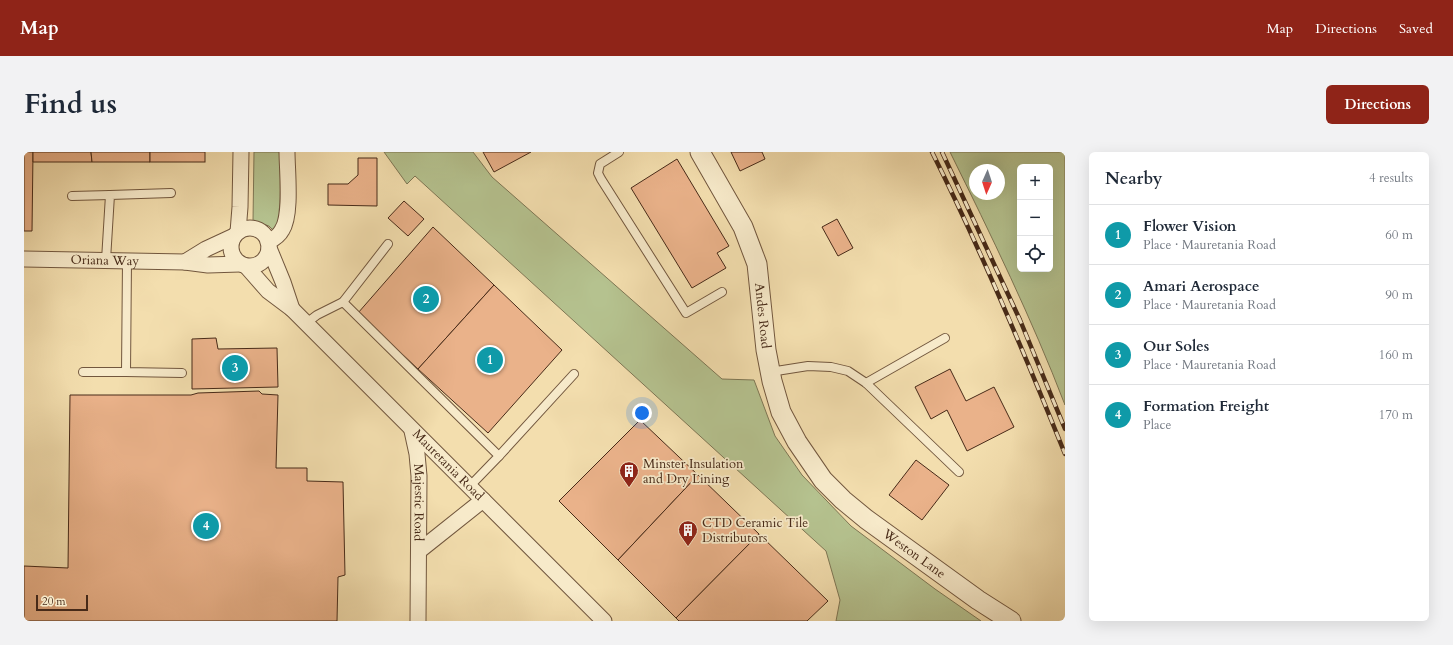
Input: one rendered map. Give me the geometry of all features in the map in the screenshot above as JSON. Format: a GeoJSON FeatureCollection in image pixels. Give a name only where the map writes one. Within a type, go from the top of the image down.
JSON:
{"type":"FeatureCollection","features":[{"type":"Feature","properties":{"kind":"street"},"geometry":{"type":"LineString","coordinates":[[185,262],[206,249],[236,234],[250,228],[256,229],[266,236],[268,245],[267,254],[264,260],[258,264],[243,265],[232,254],[230,248],[236,234],[240,207],[241,152]]}},
{"type":"Feature","properties":{"kind":"street"},"geometry":{"type":"LineString","coordinates":[[268,245],[283,229],[287,217],[287,152]]}},
{"type":"Feature","properties":{"kind":"street","name":"Andes Road"},"geometry":{"type":"LineString","coordinates":[[700,152],[743,227],[757,264],[766,350],[772,381],[781,412],[797,442],[823,480]]}},
{"type":"Feature","properties":{"kind":"street","name":"Mauretania Road"},"geometry":{"type":"LineString","coordinates":[[268,245],[292,309]]}},
{"type":"Feature","properties":{"kind":"street","name":"Oriana Way"},"geometry":{"type":"LineString","coordinates":[[24,259],[185,262],[208,265],[243,265]]}},
{"type":"Feature","properties":{"kind":"street","name":"Mauretania Road"},"geometry":{"type":"LineString","coordinates":[[243,265],[268,291],[292,309],[305,324],[604,621]]}},
{"type":"Feature","properties":{"kind":"street","name":"Majestic Road"},"geometry":{"type":"LineString","coordinates":[[412,431],[417,454],[419,476],[418,621]]}},
{"type":"Feature","properties":{"kind":"street","name":"Weston Lane"},"geometry":{"type":"LineString","coordinates":[[823,480],[842,500],[866,519],[960,587],[1011,621]]}},
{"type":"Feature","properties":{"kind":"street","name":"Majestic Road"},"geometry":{"type":"LineString","coordinates":[[419,551],[483,500]]}},
{"type":"Feature","properties":{"kind":"lane"},"geometry":{"type":"LineString","coordinates":[[619,152],[600,164],[598,173],[686,313],[722,292]]}},
{"type":"Feature","properties":{"kind":"lane"},"geometry":{"type":"LineString","coordinates":[[72,196],[171,193]]}},
{"type":"Feature","properties":{"kind":"lane"},"geometry":{"type":"LineString","coordinates":[[106,260],[110,195]]}},
{"type":"Feature","properties":{"kind":"lane"},"geometry":{"type":"LineString","coordinates":[[305,324],[317,315],[343,302],[388,244]]}},
{"type":"Feature","properties":{"kind":"lane"},"geometry":{"type":"LineString","coordinates":[[126,372],[127,261]]}},
{"type":"Feature","properties":{"kind":"lane"},"geometry":{"type":"LineString","coordinates":[[343,302],[499,456]]}},
{"type":"Feature","properties":{"kind":"lane"},"geometry":{"type":"LineString","coordinates":[[866,383],[945,338]]}},
{"type":"Feature","properties":{"kind":"lane"},"geometry":{"type":"LineString","coordinates":[[770,372],[808,366],[831,367],[848,370],[866,383],[959,472]]}},
{"type":"Feature","properties":{"kind":"lane"},"geometry":{"type":"LineString","coordinates":[[83,372],[182,373]]}},
{"type":"Feature","properties":{"kind":"lane"},"geometry":{"type":"LineString","coordinates":[[469,487],[574,374]]}},
{"type":"Feature","properties":{"kind":"green space"},"geometry":{"type":"Polygon","coordinates":[[[254,152],[282,152],[283,207],[280,224],[274,231],[269,226],[253,221],[254,152]]]}},
{"type":"Feature","properties":{"kind":"green space"},"geometry":{"type":"Polygon","coordinates":[[[384,152],[473,152],[492,177],[722,379],[754,380],[775,436],[802,475],[851,526],[935,589],[981,621],[836,621],[840,600],[826,551],[415,176],[407,184],[384,152]]]}},
{"type":"Feature","properties":{"kind":"green space"},"geometry":{"type":"Polygon","coordinates":[[[950,152],[1065,152],[1065,405],[1025,309],[973,200],[1005,200],[1005,164],[969,164],[969,191],[950,152]]]}},
{"type":"Feature","properties":{"kind":"building"},"geometry":{"type":"Polygon","coordinates":[[[24,152],[33,152],[32,231],[24,231],[24,152]]]}},
{"type":"Feature","properties":{"kind":"building"},"geometry":{"type":"Polygon","coordinates":[[[33,152],[91,152],[92,162],[33,162],[33,152]]]}},
{"type":"Feature","properties":{"kind":"building"},"geometry":{"type":"Polygon","coordinates":[[[91,152],[150,152],[150,162],[92,162],[91,152]]]}},
{"type":"Feature","properties":{"kind":"building"},"geometry":{"type":"Polygon","coordinates":[[[150,152],[205,152],[205,162],[150,162],[150,152]]]}},
{"type":"Feature","properties":{"kind":"building"},"geometry":{"type":"Polygon","coordinates":[[[483,152],[531,152],[494,172],[483,152]]]}},
{"type":"Feature","properties":{"kind":"building"},"geometry":{"type":"Polygon","coordinates":[[[731,152],[762,152],[765,159],[740,171],[731,152]]]}},
{"type":"Feature","properties":{"kind":"building"},"geometry":{"type":"Polygon","coordinates":[[[358,158],[377,158],[377,206],[328,205],[328,184],[348,184],[358,175],[358,158]]]}},
{"type":"Feature","properties":{"kind":"building"},"geometry":{"type":"Polygon","coordinates":[[[677,159],[729,246],[717,253],[726,268],[692,288],[631,188],[677,159]]]}},
{"type":"Feature","properties":{"kind":"building"},"geometry":{"type":"Polygon","coordinates":[[[404,201],[424,219],[408,236],[388,218],[404,201]]]}},
{"type":"Feature","properties":{"kind":"building"},"geometry":{"type":"Polygon","coordinates":[[[837,219],[853,248],[838,256],[822,227],[837,219]]]}},
{"type":"Feature","properties":{"kind":"building"},"geometry":{"type":"Polygon","coordinates":[[[433,227],[494,285],[418,369],[358,313],[433,227]]]}},
{"type":"Feature","properties":{"kind":"building"},"geometry":{"type":"Polygon","coordinates":[[[494,285],[562,350],[488,433],[418,369],[494,285]]]}},
{"type":"Feature","properties":{"kind":"building"},"geometry":{"type":"Polygon","coordinates":[[[216,338],[218,349],[277,348],[278,387],[192,389],[192,339],[216,338]]]}},
{"type":"Feature","properties":{"kind":"building"},"geometry":{"type":"Polygon","coordinates":[[[950,369],[966,401],[994,387],[1014,427],[967,451],[947,410],[931,419],[915,387],[950,369]]]}},
{"type":"Feature","properties":{"kind":"building"},"geometry":{"type":"Polygon","coordinates":[[[259,391],[262,394],[278,395],[276,468],[307,468],[307,481],[343,482],[345,575],[338,577],[337,621],[24,621],[24,566],[68,568],[70,395],[191,395],[198,393],[259,391]]]}},
{"type":"Feature","properties":{"kind":"building","name":"Minster Insulation and Dry Lining"},"geometry":{"type":"Polygon","coordinates":[[[640,420],[698,475],[618,560],[559,501],[640,420]]]}},
{"type":"Feature","properties":{"kind":"building"},"geometry":{"type":"Polygon","coordinates":[[[916,460],[949,485],[922,520],[889,495],[916,460]]]}},
{"type":"Feature","properties":{"kind":"building","name":"CTD Ceramic Tile Distributors"},"geometry":{"type":"Polygon","coordinates":[[[698,475],[759,534],[676,618],[618,560],[698,475]]]}},
{"type":"Feature","properties":{"kind":"building"},"geometry":{"type":"Polygon","coordinates":[[[759,534],[828,601],[807,621],[679,621],[676,618],[759,534]]]}},
{"type":"Feature","properties":{"kind":"railway"},"geometry":{"type":"LineString","coordinates":[[932,152],[968,226],[1002,302],[1065,454]]}},
{"type":"Feature","properties":{"kind":"railway"},"geometry":{"type":"LineString","coordinates":[[942,152],[1020,320],[1065,429]]}},
{"type":"Feature","properties":{"kind":"place","name":"Amari Aerospace"},"geometry":{"type":"Point","coordinates":[426,299]}},
{"type":"Feature","properties":{"kind":"place","name":"Flower Vision"},"geometry":{"type":"Point","coordinates":[490,360]}},
{"type":"Feature","properties":{"kind":"place","name":"Our Soles"},"geometry":{"type":"Point","coordinates":[235,368]}},
{"type":"Feature","properties":{"kind":"place","name":"Minster Insulation and Dry Lining"},"geometry":{"type":"Point","coordinates":[629,488]}},
{"type":"Feature","properties":{"kind":"place","name":"Formation Freight"},"geometry":{"type":"Point","coordinates":[206,526]}},
{"type":"Feature","properties":{"kind":"place","name":"CTD Ceramic Tile Distributors"},"geometry":{"type":"Point","coordinates":[688,547]}}]}
